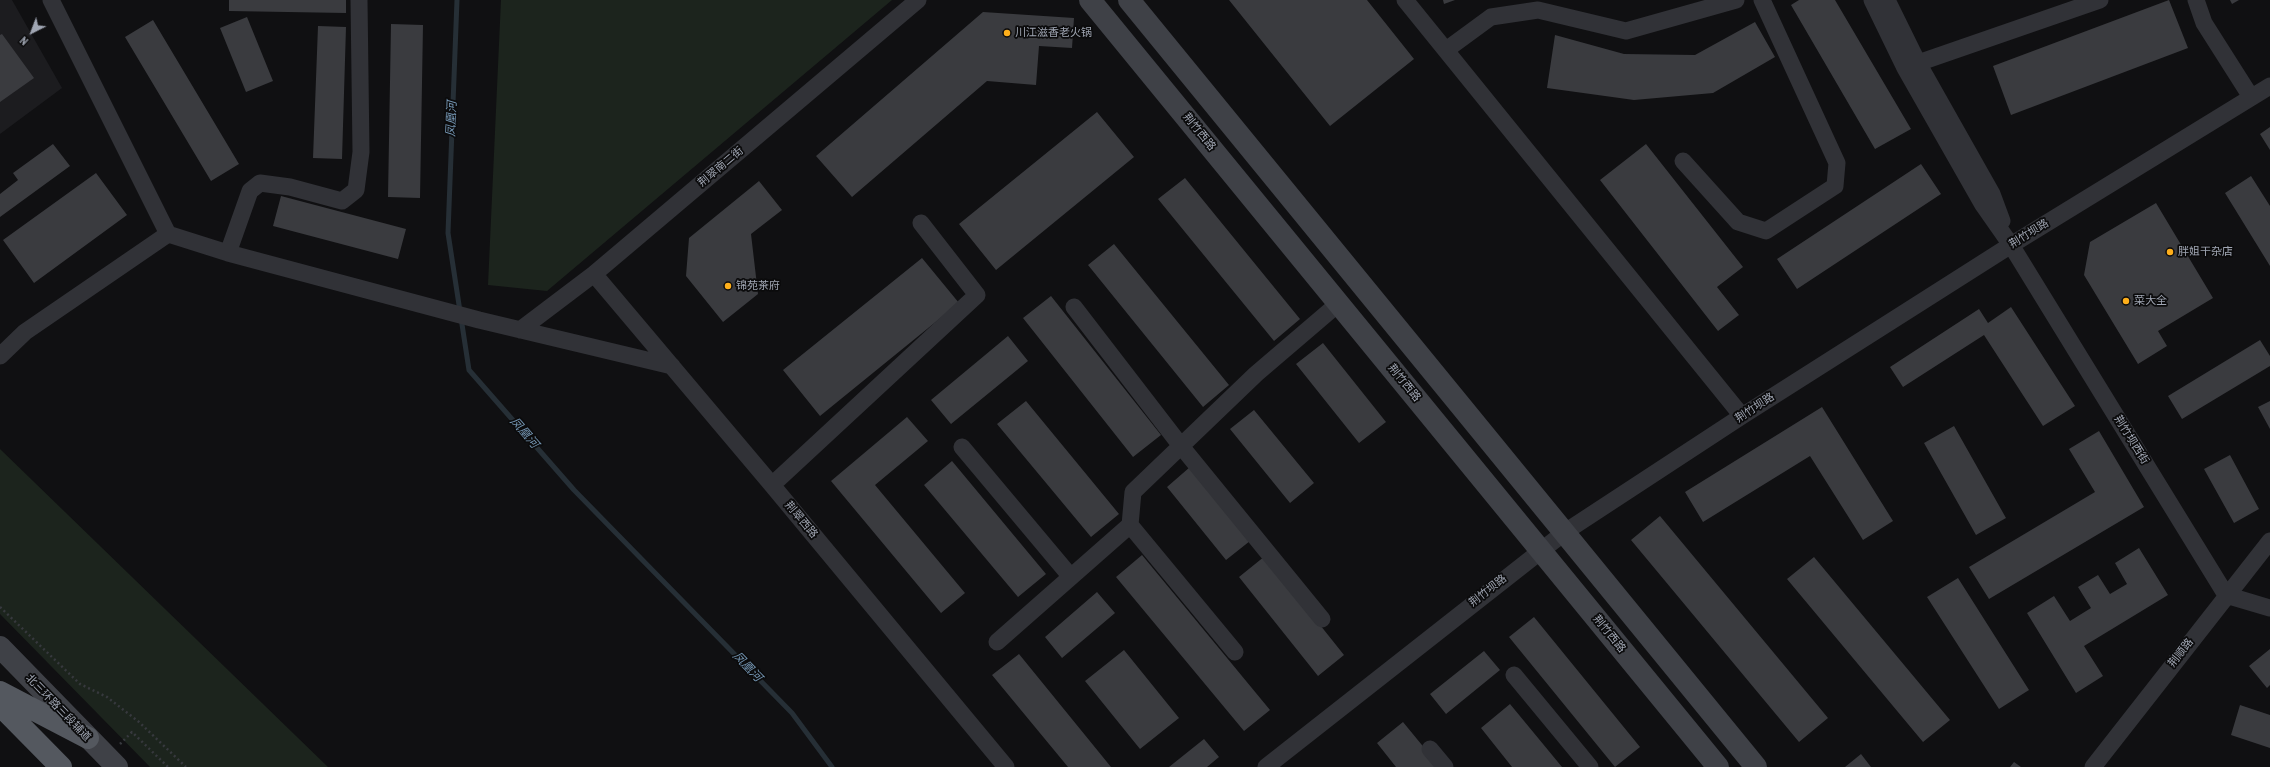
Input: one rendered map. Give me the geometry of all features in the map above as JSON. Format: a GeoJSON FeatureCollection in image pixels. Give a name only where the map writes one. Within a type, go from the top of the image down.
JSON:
{"type":"FeatureCollection","features":[{"type":"Feature","properties":{"kind":"highway"},"geometry":{"type":"LineString","coordinates":[[0,692],[88,738]]}},
{"type":"Feature","properties":{"kind":"highway"},"geometry":{"type":"LineString","coordinates":[[0,705],[61,767]]}},
{"type":"Feature","properties":{"kind":"main road","name":"荆竹西路"},"geometry":{"type":"LineString","coordinates":[[1090,0],[1340,303],[1718,767]]}},
{"type":"Feature","properties":{"kind":"main road"},"geometry":{"type":"LineString","coordinates":[[1129,0],[1756,767]]}},
{"type":"Feature","properties":{"kind":"main road","name":"北三环路三段辅道"},"geometry":{"type":"LineString","coordinates":[[0,648],[88,738],[117,757]]}},
{"type":"Feature","properties":{"kind":"street"},"geometry":{"type":"LineString","coordinates":[[51,0],[168,234],[228,253],[479,320],[672,366]]}},
{"type":"Feature","properties":{"kind":"street"},"geometry":{"type":"LineString","coordinates":[[228,253],[250,191],[260,183],[290,187],[342,201],[356,190],[361,152],[359,0]]}},
{"type":"Feature","properties":{"kind":"street","name":"荆翠南二街"},"geometry":{"type":"LineString","coordinates":[[520,330],[594,274],[918,0]]}},
{"type":"Feature","properties":{"kind":"street"},"geometry":{"type":"LineString","coordinates":[[1405,0],[1742,416]]}},
{"type":"Feature","properties":{"kind":"street"},"geometry":{"type":"LineString","coordinates":[[1446,50],[1491,17],[1538,10],[1626,32],[1736,0]]}},
{"type":"Feature","properties":{"kind":"street"},"geometry":{"type":"LineString","coordinates":[[1683,161],[1738,222],[1766,231],[1835,186],[1837,164],[1762,0]]}},
{"type":"Feature","properties":{"kind":"street"},"geometry":{"type":"LineString","coordinates":[[1872,0],[1912,81],[1983,204],[2011,245]]}},
{"type":"Feature","properties":{"kind":"street"},"geometry":{"type":"LineString","coordinates":[[1887,0],[1918,64],[1992,194],[2011,245]]}},
{"type":"Feature","properties":{"kind":"street"},"geometry":{"type":"LineString","coordinates":[[1918,64],[2100,0]]}},
{"type":"Feature","properties":{"kind":"street"},"geometry":{"type":"LineString","coordinates":[[2196,0],[2204,23],[2251,97]]}},
{"type":"Feature","properties":{"kind":"street","name":"荆竹坝路"},"geometry":{"type":"LineString","coordinates":[[1266,767],[1540,550],[1565,532],[1742,416],[2011,245],[2270,86]]}},
{"type":"Feature","properties":{"kind":"street"},"geometry":{"type":"LineString","coordinates":[[772,485],[977,295],[921,223]]}},
{"type":"Feature","properties":{"kind":"street"},"geometry":{"type":"LineString","coordinates":[[0,356],[25,332],[168,234]]}},
{"type":"Feature","properties":{"kind":"street","name":"荆竹坝西街"},"geometry":{"type":"LineString","coordinates":[[2011,245],[2226,595]]}},
{"type":"Feature","properties":{"kind":"street","name":"荆翠西路"},"geometry":{"type":"LineString","coordinates":[[594,274],[772,485],[1006,767]]}},
{"type":"Feature","properties":{"kind":"street"},"geometry":{"type":"LineString","coordinates":[[997,642],[1130,525],[1133,492],[1256,374],[1340,303]]}},
{"type":"Feature","properties":{"kind":"street"},"geometry":{"type":"LineString","coordinates":[[1074,307],[1181,446],[1322,619]]}},
{"type":"Feature","properties":{"kind":"street"},"geometry":{"type":"LineString","coordinates":[[962,447],[1071,577]]}},
{"type":"Feature","properties":{"kind":"street"},"geometry":{"type":"LineString","coordinates":[[1130,525],[1235,652]]}},
{"type":"Feature","properties":{"kind":"street","name":"荆顺路"},"geometry":{"type":"LineString","coordinates":[[2093,767],[2270,540]]}},
{"type":"Feature","properties":{"kind":"street"},"geometry":{"type":"LineString","coordinates":[[2226,595],[2270,608]]}},
{"type":"Feature","properties":{"kind":"street"},"geometry":{"type":"LineString","coordinates":[[1514,675],[1590,767]]}},
{"type":"Feature","properties":{"kind":"street"},"geometry":{"type":"LineString","coordinates":[[1430,749],[1445,767]]}},
{"type":"Feature","properties":{"kind":"path"},"geometry":{"type":"LineString","coordinates":[[0,607],[80,684],[107,697],[139,722],[186,767]]}},
{"type":"Feature","properties":{"kind":"path"},"geometry":{"type":"LineString","coordinates":[[117,757],[132,732],[168,767]]}},
{"type":"Feature","properties":{"kind":"shaded area"},"geometry":{"type":"Polygon","coordinates":[[[0,0],[12,0],[62,88],[0,134],[0,0]]]}},
{"type":"Feature","properties":{"kind":"shaded area"},"geometry":{"type":"Polygon","coordinates":[[[501,0],[892,0],[547,291],[488,285],[501,0]]]}},
{"type":"Feature","properties":{"kind":"shaded area"},"geometry":{"type":"Polygon","coordinates":[[[0,449],[328,767],[150,767],[0,614],[0,449]]]}},
{"type":"Feature","properties":{"kind":"building"},"geometry":{"type":"Polygon","coordinates":[[[229,0],[346,0],[346,13],[229,11],[229,0]]]}},
{"type":"Feature","properties":{"kind":"building"},"geometry":{"type":"Polygon","coordinates":[[[1229,0],[1367,0],[1414,59],[1330,126],[1229,0]]]}},
{"type":"Feature","properties":{"kind":"building"},"geometry":{"type":"Polygon","coordinates":[[[1443,0],[1455,0],[1444,4],[1443,0]]]}},
{"type":"Feature","properties":{"kind":"building"},"geometry":{"type":"Polygon","coordinates":[[[1799,0],[1835,0],[1911,129],[1875,149],[1791,5],[1799,0]]]}},
{"type":"Feature","properties":{"kind":"building"},"geometry":{"type":"Polygon","coordinates":[[[2169,0],[2188,48],[2011,115],[1993,66],[2169,0]]]}},
{"type":"Feature","properties":{"kind":"building"},"geometry":{"type":"Polygon","coordinates":[[[2230,0],[2239,0],[2232,4],[2230,0]]]}},
{"type":"Feature","properties":{"kind":"building"},"geometry":{"type":"Polygon","coordinates":[[[983,12],[1074,18],[1072,48],[1039,46],[1036,85],[987,81],[852,197],[816,156],[983,12]]]}},
{"type":"Feature","properties":{"kind":"building"},"geometry":{"type":"Polygon","coordinates":[[[247,17],[273,81],[246,92],[220,28],[247,17]]]}},
{"type":"Feature","properties":{"kind":"building"},"geometry":{"type":"Polygon","coordinates":[[[153,20],[239,164],[211,181],[125,37],[153,20]]]}},
{"type":"Feature","properties":{"kind":"building"},"geometry":{"type":"Polygon","coordinates":[[[1755,22],[1775,57],[1713,93],[1634,100],[1547,88],[1555,35],[1624,54],[1695,55],[1755,22]]]}},
{"type":"Feature","properties":{"kind":"building"},"geometry":{"type":"Polygon","coordinates":[[[391,24],[423,25],[420,198],[388,197],[391,24]]]}},
{"type":"Feature","properties":{"kind":"building"},"geometry":{"type":"Polygon","coordinates":[[[318,26],[346,27],[342,159],[313,158],[318,26]]]}},
{"type":"Feature","properties":{"kind":"building"},"geometry":{"type":"Polygon","coordinates":[[[2,34],[34,78],[0,102],[0,35],[2,34]]]}},
{"type":"Feature","properties":{"kind":"building"},"geometry":{"type":"Polygon","coordinates":[[[1097,112],[1134,157],[996,270],[959,224],[1097,112]]]}},
{"type":"Feature","properties":{"kind":"building"},"geometry":{"type":"Polygon","coordinates":[[[2270,127],[2270,150],[2260,134],[2270,127]]]}},
{"type":"Feature","properties":{"kind":"building"},"geometry":{"type":"Polygon","coordinates":[[[53,144],[70,166],[0,217],[0,194],[18,180],[13,173],[53,144]]]}},
{"type":"Feature","properties":{"kind":"building"},"geometry":{"type":"Polygon","coordinates":[[[1646,144],[1743,267],[1717,287],[1739,315],[1718,331],[1600,180],[1646,144]]]}},
{"type":"Feature","properties":{"kind":"building"},"geometry":{"type":"Polygon","coordinates":[[[1921,164],[1941,194],[1797,289],[1777,259],[1921,164]]]}},
{"type":"Feature","properties":{"kind":"building"},"geometry":{"type":"Polygon","coordinates":[[[96,173],[127,215],[34,283],[3,240],[96,173]]]}},
{"type":"Feature","properties":{"kind":"building"},"geometry":{"type":"Polygon","coordinates":[[[2251,176],[2270,206],[2270,266],[2225,193],[2251,176]]]}},
{"type":"Feature","properties":{"kind":"building"},"geometry":{"type":"Polygon","coordinates":[[[1185,178],[1300,319],[1274,341],[1158,199],[1185,178]]]}},
{"type":"Feature","properties":{"kind":"building"},"geometry":{"type":"Polygon","coordinates":[[[759,181],[782,210],[751,234],[758,294],[723,322],[686,276],[689,238],[759,181]]]}},
{"type":"Feature","properties":{"kind":"building"},"geometry":{"type":"Polygon","coordinates":[[[281,196],[406,229],[398,259],[273,226],[281,196]]]}},
{"type":"Feature","properties":{"kind":"building"},"geometry":{"type":"Polygon","coordinates":[[[2156,203],[2213,298],[2158,331],[2167,346],[2138,364],[2084,275],[2090,242],[2156,203]]]}},
{"type":"Feature","properties":{"kind":"building"},"geometry":{"type":"Polygon","coordinates":[[[1114,244],[1229,385],[1203,407],[1088,265],[1114,244]]]}},
{"type":"Feature","properties":{"kind":"building"},"geometry":{"type":"Polygon","coordinates":[[[922,258],[959,303],[820,416],[783,370],[922,258]]]}},
{"type":"Feature","properties":{"kind":"building"},"geometry":{"type":"Polygon","coordinates":[[[1051,296],[1161,435],[1133,457],[1023,318],[1051,296]]]}},
{"type":"Feature","properties":{"kind":"building"},"geometry":{"type":"Polygon","coordinates":[[[2011,307],[2075,406],[2043,426],[1984,335],[1903,387],[1890,367],[1979,309],[1988,323],[2011,307]]]}},
{"type":"Feature","properties":{"kind":"building"},"geometry":{"type":"Polygon","coordinates":[[[1008,336],[1028,361],[951,424],[931,400],[1008,336]]]}},
{"type":"Feature","properties":{"kind":"building"},"geometry":{"type":"Polygon","coordinates":[[[2260,340],[2270,356],[2270,366],[2182,419],[2168,396],[2260,340]]]}},
{"type":"Feature","properties":{"kind":"building"},"geometry":{"type":"Polygon","coordinates":[[[1323,343],[1386,422],[1359,443],[1296,364],[1323,343]]]}},
{"type":"Feature","properties":{"kind":"building"},"geometry":{"type":"Polygon","coordinates":[[[1026,401],[1119,514],[1091,537],[997,424],[1026,401]]]}},
{"type":"Feature","properties":{"kind":"building"},"geometry":{"type":"Polygon","coordinates":[[[2270,401],[2270,429],[2258,407],[2270,401]]]}},
{"type":"Feature","properties":{"kind":"building"},"geometry":{"type":"Polygon","coordinates":[[[1822,407],[1893,521],[1863,540],[1810,456],[1703,522],[1685,492],[1822,407]]]}},
{"type":"Feature","properties":{"kind":"building"},"geometry":{"type":"Polygon","coordinates":[[[1254,410],[1314,483],[1290,503],[1230,429],[1254,410]]]}},
{"type":"Feature","properties":{"kind":"building"},"geometry":{"type":"Polygon","coordinates":[[[907,417],[928,441],[875,485],[965,593],[941,613],[831,481],[907,417]]]}},
{"type":"Feature","properties":{"kind":"building"},"geometry":{"type":"Polygon","coordinates":[[[1954,426],[2006,518],[1976,535],[1924,443],[1954,426]]]}},
{"type":"Feature","properties":{"kind":"building"},"geometry":{"type":"Polygon","coordinates":[[[2099,431],[2144,507],[1989,599],[1969,567],[2095,492],[2069,449],[2099,431]]]}},
{"type":"Feature","properties":{"kind":"building"},"geometry":{"type":"Polygon","coordinates":[[[2230,455],[2259,509],[2234,523],[2204,469],[2230,455]]]}},
{"type":"Feature","properties":{"kind":"building"},"geometry":{"type":"Polygon","coordinates":[[[952,461],[1046,574],[1018,597],[924,485],[952,461]]]}},
{"type":"Feature","properties":{"kind":"building"},"geometry":{"type":"Polygon","coordinates":[[[1190,467],[1250,541],[1226,560],[1167,487],[1190,467]]]}},
{"type":"Feature","properties":{"kind":"building"},"geometry":{"type":"Polygon","coordinates":[[[1660,516],[1828,718],[1799,742],[1631,540],[1660,516]]]}},
{"type":"Feature","properties":{"kind":"building"},"geometry":{"type":"Polygon","coordinates":[[[2139,548],[2168,595],[2084,646],[2103,676],[2076,693],[2027,613],[2054,596],[2070,621],[2091,608],[2078,587],[2098,575],[2110,594],[2127,584],[2115,563],[2139,548]]]}},
{"type":"Feature","properties":{"kind":"building"},"geometry":{"type":"Polygon","coordinates":[[[1142,555],[1270,710],[1244,731],[1116,577],[1142,555]]]}},
{"type":"Feature","properties":{"kind":"building"},"geometry":{"type":"Polygon","coordinates":[[[1265,556],[1344,655],[1318,676],[1239,577],[1265,556]]]}},
{"type":"Feature","properties":{"kind":"building"},"geometry":{"type":"Polygon","coordinates":[[[1814,557],[1950,720],[1923,742],[1787,579],[1814,557]]]}},
{"type":"Feature","properties":{"kind":"building"},"geometry":{"type":"Polygon","coordinates":[[[1958,578],[2029,690],[1999,709],[1927,597],[1958,578]]]}},
{"type":"Feature","properties":{"kind":"building"},"geometry":{"type":"Polygon","coordinates":[[[1097,592],[1115,613],[1062,658],[1045,637],[1097,592]]]}},
{"type":"Feature","properties":{"kind":"building"},"geometry":{"type":"Polygon","coordinates":[[[1534,617],[1640,747],[1615,767],[1509,637],[1534,617]]]}},
{"type":"Feature","properties":{"kind":"building"},"geometry":{"type":"Polygon","coordinates":[[[2270,649],[2270,685],[2267,688],[2249,666],[2270,649]]]}},
{"type":"Feature","properties":{"kind":"building"},"geometry":{"type":"Polygon","coordinates":[[[1124,650],[1179,718],[1140,749],[1085,681],[1124,650]]]}},
{"type":"Feature","properties":{"kind":"building"},"geometry":{"type":"Polygon","coordinates":[[[1484,651],[1500,670],[1446,714],[1430,694],[1484,651]]]}},
{"type":"Feature","properties":{"kind":"building"},"geometry":{"type":"Polygon","coordinates":[[[1019,654],[1111,767],[1068,767],[992,675],[1019,654]]]}},
{"type":"Feature","properties":{"kind":"building"},"geometry":{"type":"Polygon","coordinates":[[[1510,704],[1562,767],[1512,767],[1481,728],[1510,704]]]}},
{"type":"Feature","properties":{"kind":"building"},"geometry":{"type":"Polygon","coordinates":[[[2240,705],[2270,715],[2270,748],[2231,735],[2240,705]]]}},
{"type":"Feature","properties":{"kind":"building"},"geometry":{"type":"Polygon","coordinates":[[[1403,722],[1440,767],[1396,767],[1377,743],[1403,722]]]}},
{"type":"Feature","properties":{"kind":"building"},"geometry":{"type":"Polygon","coordinates":[[[1204,739],[1219,757],[1207,767],[1169,767],[1204,739]]]}},
{"type":"Feature","properties":{"kind":"building"},"geometry":{"type":"Polygon","coordinates":[[[1861,754],[1871,767],[1845,767],[1861,754]]]}},
{"type":"Feature","properties":{"kind":"building"},"geometry":{"type":"Polygon","coordinates":[[[2014,762],[2021,767],[2010,767],[2014,762]]]}},
{"type":"Feature","properties":{"kind":"waterway","name":"凤凰河"},"geometry":{"type":"LineString","coordinates":[[457,0],[448,233],[469,370],[574,490],[792,713],[832,767]]}},
{"type":"Feature","properties":{"kind":"place","name":"川江滋香老火锅"},"geometry":{"type":"Point","coordinates":[1007,33]}},
{"type":"Feature","properties":{"kind":"place","name":"胖姐干杂店"},"geometry":{"type":"Point","coordinates":[2170,252]}},
{"type":"Feature","properties":{"kind":"place","name":"锦苑茶府"},"geometry":{"type":"Point","coordinates":[728,286]}},
{"type":"Feature","properties":{"kind":"place","name":"菜大全"},"geometry":{"type":"Point","coordinates":[2126,301]}}]}
